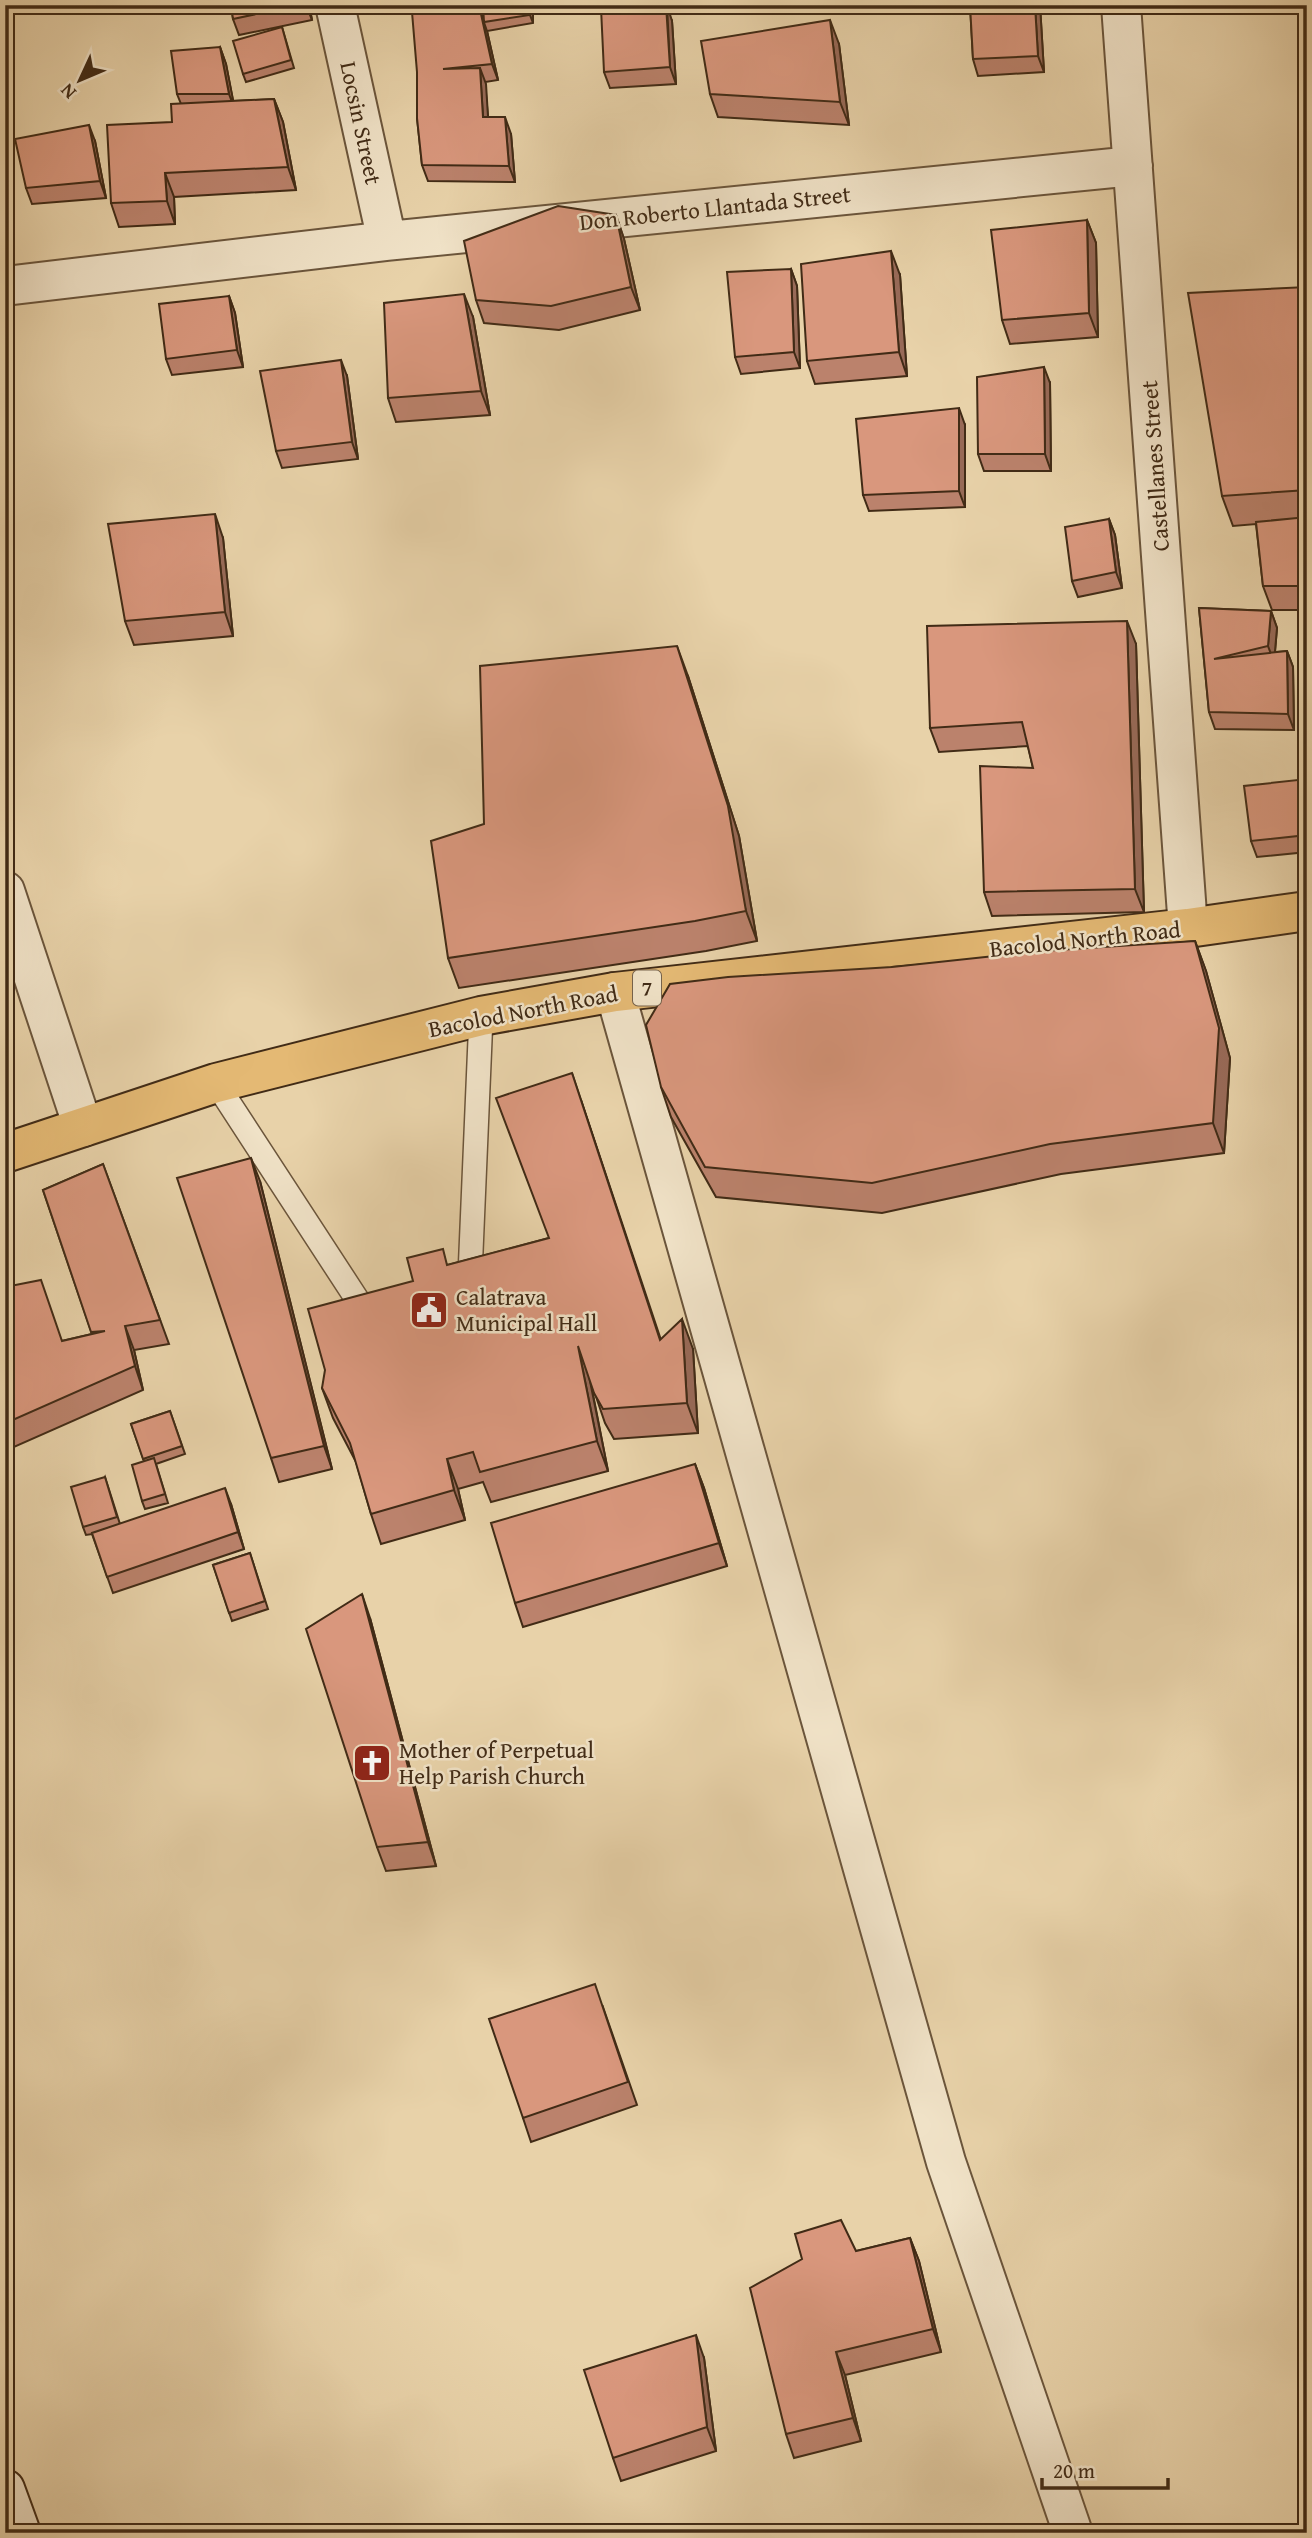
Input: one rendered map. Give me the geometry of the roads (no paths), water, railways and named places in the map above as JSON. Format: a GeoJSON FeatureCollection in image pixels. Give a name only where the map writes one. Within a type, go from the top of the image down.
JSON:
{"type":"FeatureCollection","features":[{"type":"Feature","properties":{"kind":"highway","name":"Bacolod North Road"},"geometry":{"type":"LineString","coordinates":[[5,1153],[216,1083],[481,1016],[615,992],[1188,928],[1307,911]]}},
{"type":"Feature","properties":{"kind":"street","name":"Locsin Street"},"geometry":{"type":"LineString","coordinates":[[335,5],[387,241]]}},
{"type":"Feature","properties":{"kind":"street","name":"Castellanes Street"},"geometry":{"type":"LineString","coordinates":[[1122,5],[1188,928]]}},
{"type":"Feature","properties":{"kind":"street","name":"Don Roberto Llantada Street"},"geometry":{"type":"LineString","coordinates":[[5,286],[387,241],[1133,166]]}},
{"type":"Feature","properties":{"kind":"street"},"geometry":{"type":"LineString","coordinates":[[5,891],[83,1127]]}},
{"type":"Feature","properties":{"kind":"street"},"geometry":{"type":"LineString","coordinates":[[615,992],[946,2162],[1073,2533]]}},
{"type":"Feature","properties":{"kind":"street"},"geometry":{"type":"LineString","coordinates":[[5,2488],[21,2533]]}},
{"type":"Feature","properties":{"kind":"lane"},"geometry":{"type":"LineString","coordinates":[[454,1279],[470,1275],[481,1016]]}},
{"type":"Feature","properties":{"kind":"lane"},"geometry":{"type":"LineString","coordinates":[[216,1083],[364,1310],[396,1297]]}},
{"type":"Feature","properties":{"kind":"place","name":"Calatrava Municipal Hall"},"geometry":{"type":"Point","coordinates":[429,1310]}},
{"type":"Feature","properties":{"kind":"place","name":"Mother of Perpetual Help Parish Church"},"geometry":{"type":"Point","coordinates":[372,1763]}}]}
